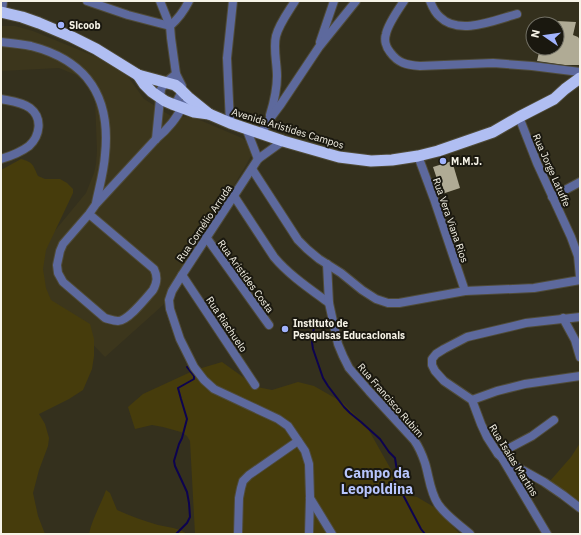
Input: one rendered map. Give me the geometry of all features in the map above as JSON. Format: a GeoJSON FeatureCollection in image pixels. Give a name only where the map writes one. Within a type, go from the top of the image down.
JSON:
{"type":"FeatureCollection","features":[{"type":"Feature","properties":{"kind":"highway","name":"Avenida Aristides Campos"},"geometry":{"type":"LineString","coordinates":[[1,12],[22,17],[72,37],[96,49],[138,75],[175,85],[209,114]]}},
{"type":"Feature","properties":{"kind":"highway","name":"Avenida Aristides Campos"},"geometry":{"type":"LineString","coordinates":[[138,75],[152,92],[160,98],[177,106],[194,112],[209,114],[282,141],[339,157],[370,161],[392,160],[418,156],[438,151],[493,132],[554,99],[580,78]]}},
{"type":"Feature","properties":{"kind":"street"},"geometry":{"type":"LineString","coordinates":[[1,12],[3,1]]}},
{"type":"Feature","properties":{"kind":"street"},"geometry":{"type":"LineString","coordinates":[[86,1],[128,15],[170,26]]}},
{"type":"Feature","properties":{"kind":"street"},"geometry":{"type":"LineString","coordinates":[[89,214],[154,269],[156,274],[156,285],[153,290],[127,317],[122,320],[117,321],[106,318],[63,282],[58,273],[57,265],[63,244],[96,204],[156,138],[170,126],[177,106],[185,94],[176,74],[170,26],[160,1]]}},
{"type":"Feature","properties":{"kind":"street"},"geometry":{"type":"LineString","coordinates":[[170,26],[185,9],[189,1]]}},
{"type":"Feature","properties":{"kind":"street"},"geometry":{"type":"LineString","coordinates":[[230,123],[227,58],[233,1]]}},
{"type":"Feature","properties":{"kind":"street"},"geometry":{"type":"LineString","coordinates":[[269,120],[277,77],[276,38],[278,31],[295,1]]}},
{"type":"Feature","properties":{"kind":"street"},"geometry":{"type":"LineString","coordinates":[[319,46],[334,1]]}},
{"type":"Feature","properties":{"kind":"street"},"geometry":{"type":"LineString","coordinates":[[261,134],[319,46],[356,1]]}},
{"type":"Feature","properties":{"kind":"street"},"geometry":{"type":"LineString","coordinates":[[404,1],[389,26],[385,40],[388,49],[395,58],[402,62],[420,66],[493,63],[580,72]]}},
{"type":"Feature","properties":{"kind":"street"},"geometry":{"type":"LineString","coordinates":[[430,1],[439,17],[448,23],[457,26],[466,27],[476,25],[517,14]]}},
{"type":"Feature","properties":{"kind":"street"},"geometry":{"type":"LineString","coordinates":[[1,42],[30,46],[61,57],[75,66],[88,78],[96,90],[102,105],[105,121],[106,142],[105,157],[96,204]]}},
{"type":"Feature","properties":{"kind":"street"},"geometry":{"type":"LineString","coordinates":[[156,138],[162,89],[166,82],[176,74]]}},
{"type":"Feature","properties":{"kind":"street"},"geometry":{"type":"LineString","coordinates":[[1,99],[20,103],[30,108],[36,114],[39,122],[38,130],[30,145],[19,152],[1,159]]}},
{"type":"Feature","properties":{"kind":"street","name":"Rua Jorge Latuffe"},"geometry":{"type":"LineString","coordinates":[[519,117],[537,163],[578,256],[580,277]]}},
{"type":"Feature","properties":{"kind":"street"},"geometry":{"type":"LineString","coordinates":[[246,128],[258,159]]}},
{"type":"Feature","properties":{"kind":"street","name":"Rua Cornélio Arruda"},"geometry":{"type":"LineString","coordinates":[[282,141],[258,159],[182,275],[169,300],[170,309],[180,339],[194,367],[204,380],[214,390],[278,419],[288,426],[298,441]]}},
{"type":"Feature","properties":{"kind":"street","name":"Rua Vera Viana Rios"},"geometry":{"type":"LineString","coordinates":[[418,156],[465,291]]}},
{"type":"Feature","properties":{"kind":"street"},"geometry":{"type":"LineString","coordinates":[[252,168],[298,240],[307,249],[376,299],[388,303],[399,303],[465,291],[534,288],[580,280]]}},
{"type":"Feature","properties":{"kind":"street"},"geometry":{"type":"LineString","coordinates":[[552,197],[580,182]]}},
{"type":"Feature","properties":{"kind":"street"},"geometry":{"type":"LineString","coordinates":[[234,196],[274,257],[281,265],[329,303]]}},
{"type":"Feature","properties":{"kind":"street","name":"Rua Aristídes Costa"},"geometry":{"type":"LineString","coordinates":[[206,237],[269,325]]}},
{"type":"Feature","properties":{"kind":"street","name":"Rua Francisco Rubim"},"geometry":{"type":"LineString","coordinates":[[327,264],[329,303],[338,344],[349,368],[414,440],[420,449],[432,492],[438,503],[447,514],[470,534]]}},
{"type":"Feature","properties":{"kind":"street","name":"Rua Riachuelo"},"geometry":{"type":"LineString","coordinates":[[182,275],[255,385]]}},
{"type":"Feature","properties":{"kind":"street"},"geometry":{"type":"LineString","coordinates":[[580,317],[526,323],[467,337],[436,354],[432,359],[432,365],[435,371],[444,381],[472,400],[497,391],[525,384],[580,376]]}},
{"type":"Feature","properties":{"kind":"street"},"geometry":{"type":"LineString","coordinates":[[563,318],[575,340],[580,357]]}},
{"type":"Feature","properties":{"kind":"street","name":"Rua Isaías Martins"},"geometry":{"type":"LineString","coordinates":[[472,400],[490,442],[547,534]]}},
{"type":"Feature","properties":{"kind":"street"},"geometry":{"type":"LineString","coordinates":[[554,420],[500,456],[544,482],[580,508]]}},
{"type":"Feature","properties":{"kind":"street"},"geometry":{"type":"LineString","coordinates":[[238,534],[239,498],[243,481],[249,475],[298,441],[305,451],[308,464],[310,497],[309,534]]}},
{"type":"Feature","properties":{"kind":"street"},"geometry":{"type":"LineString","coordinates":[[310,497],[332,534]]}},
{"type":"Feature","properties":{"kind":"shaded area"},"geometry":{"type":"Polygon","coordinates":[[[1,26],[15,26],[33,31],[116,65],[126,74],[144,99],[174,118],[188,116],[195,118],[242,138],[251,144],[253,152],[246,165],[163,305],[105,357],[34,284],[35,267],[53,233],[86,193],[94,173],[97,151],[95,99],[91,89],[85,82],[76,75],[59,68],[1,71],[1,26]]]}},
{"type":"Feature","properties":{"kind":"shaded area"},"geometry":{"type":"Polygon","coordinates":[[[21,159],[32,164],[38,176],[45,179],[60,179],[73,189],[73,193],[46,250],[43,269],[46,288],[51,300],[90,324],[94,339],[92,369],[83,390],[39,414],[45,424],[49,438],[48,446],[39,470],[33,493],[38,516],[45,534],[1,534],[1,170],[21,159]]]}},
{"type":"Feature","properties":{"kind":"shaded area"},"geometry":{"type":"Polygon","coordinates":[[[222,362],[257,387],[272,390],[298,382],[314,386],[342,402],[367,427],[393,473],[398,487],[408,496],[417,497],[434,507],[460,534],[195,534],[190,441],[187,436],[181,432],[163,427],[152,425],[135,429],[128,407],[143,394],[195,370],[222,362]]]}},
{"type":"Feature","properties":{"kind":"shaded area"},"geometry":{"type":"Polygon","coordinates":[[[580,443],[580,506],[550,481],[571,457],[580,443]]]}},
{"type":"Feature","properties":{"kind":"shaded area"},"geometry":{"type":"Polygon","coordinates":[[[106,490],[110,493],[117,510],[148,522],[177,529],[187,534],[89,534],[106,490]]]}},
{"type":"Feature","properties":{"kind":"building"},"geometry":{"type":"Polygon","coordinates":[[[565,21],[576,22],[573,35],[578,37],[580,40],[580,65],[565,65],[537,61],[538,56],[565,56],[565,21]]]}},
{"type":"Feature","properties":{"kind":"building"},"geometry":{"type":"Polygon","coordinates":[[[452,161],[460,188],[442,194],[433,167],[452,161]]]}},
{"type":"Feature","properties":{"kind":"waterway"},"geometry":{"type":"LineString","coordinates":[[314,326],[312,342],[313,349],[323,378],[344,407],[380,439],[395,458],[397,471],[394,482],[401,491],[425,534]]}},
{"type":"Feature","properties":{"kind":"waterway"},"geometry":{"type":"LineString","coordinates":[[176,534],[187,523],[190,517],[187,492],[174,461],[187,419],[178,388],[194,379],[194,376],[187,367]]}},
{"type":"Feature","properties":{"kind":"place","name":"Sicoob"},"geometry":{"type":"Point","coordinates":[61,25]}},
{"type":"Feature","properties":{"kind":"place","name":"M.M.J."},"geometry":{"type":"Point","coordinates":[443,161]}},
{"type":"Feature","properties":{"kind":"place","name":"Instituto de Pesquisas Educacionais"},"geometry":{"type":"Point","coordinates":[285,329]}},
{"type":"Feature","properties":{"kind":"district","name":"Campo da Leopoldina"},"geometry":{"type":"Point","coordinates":[377,482]}}]}
